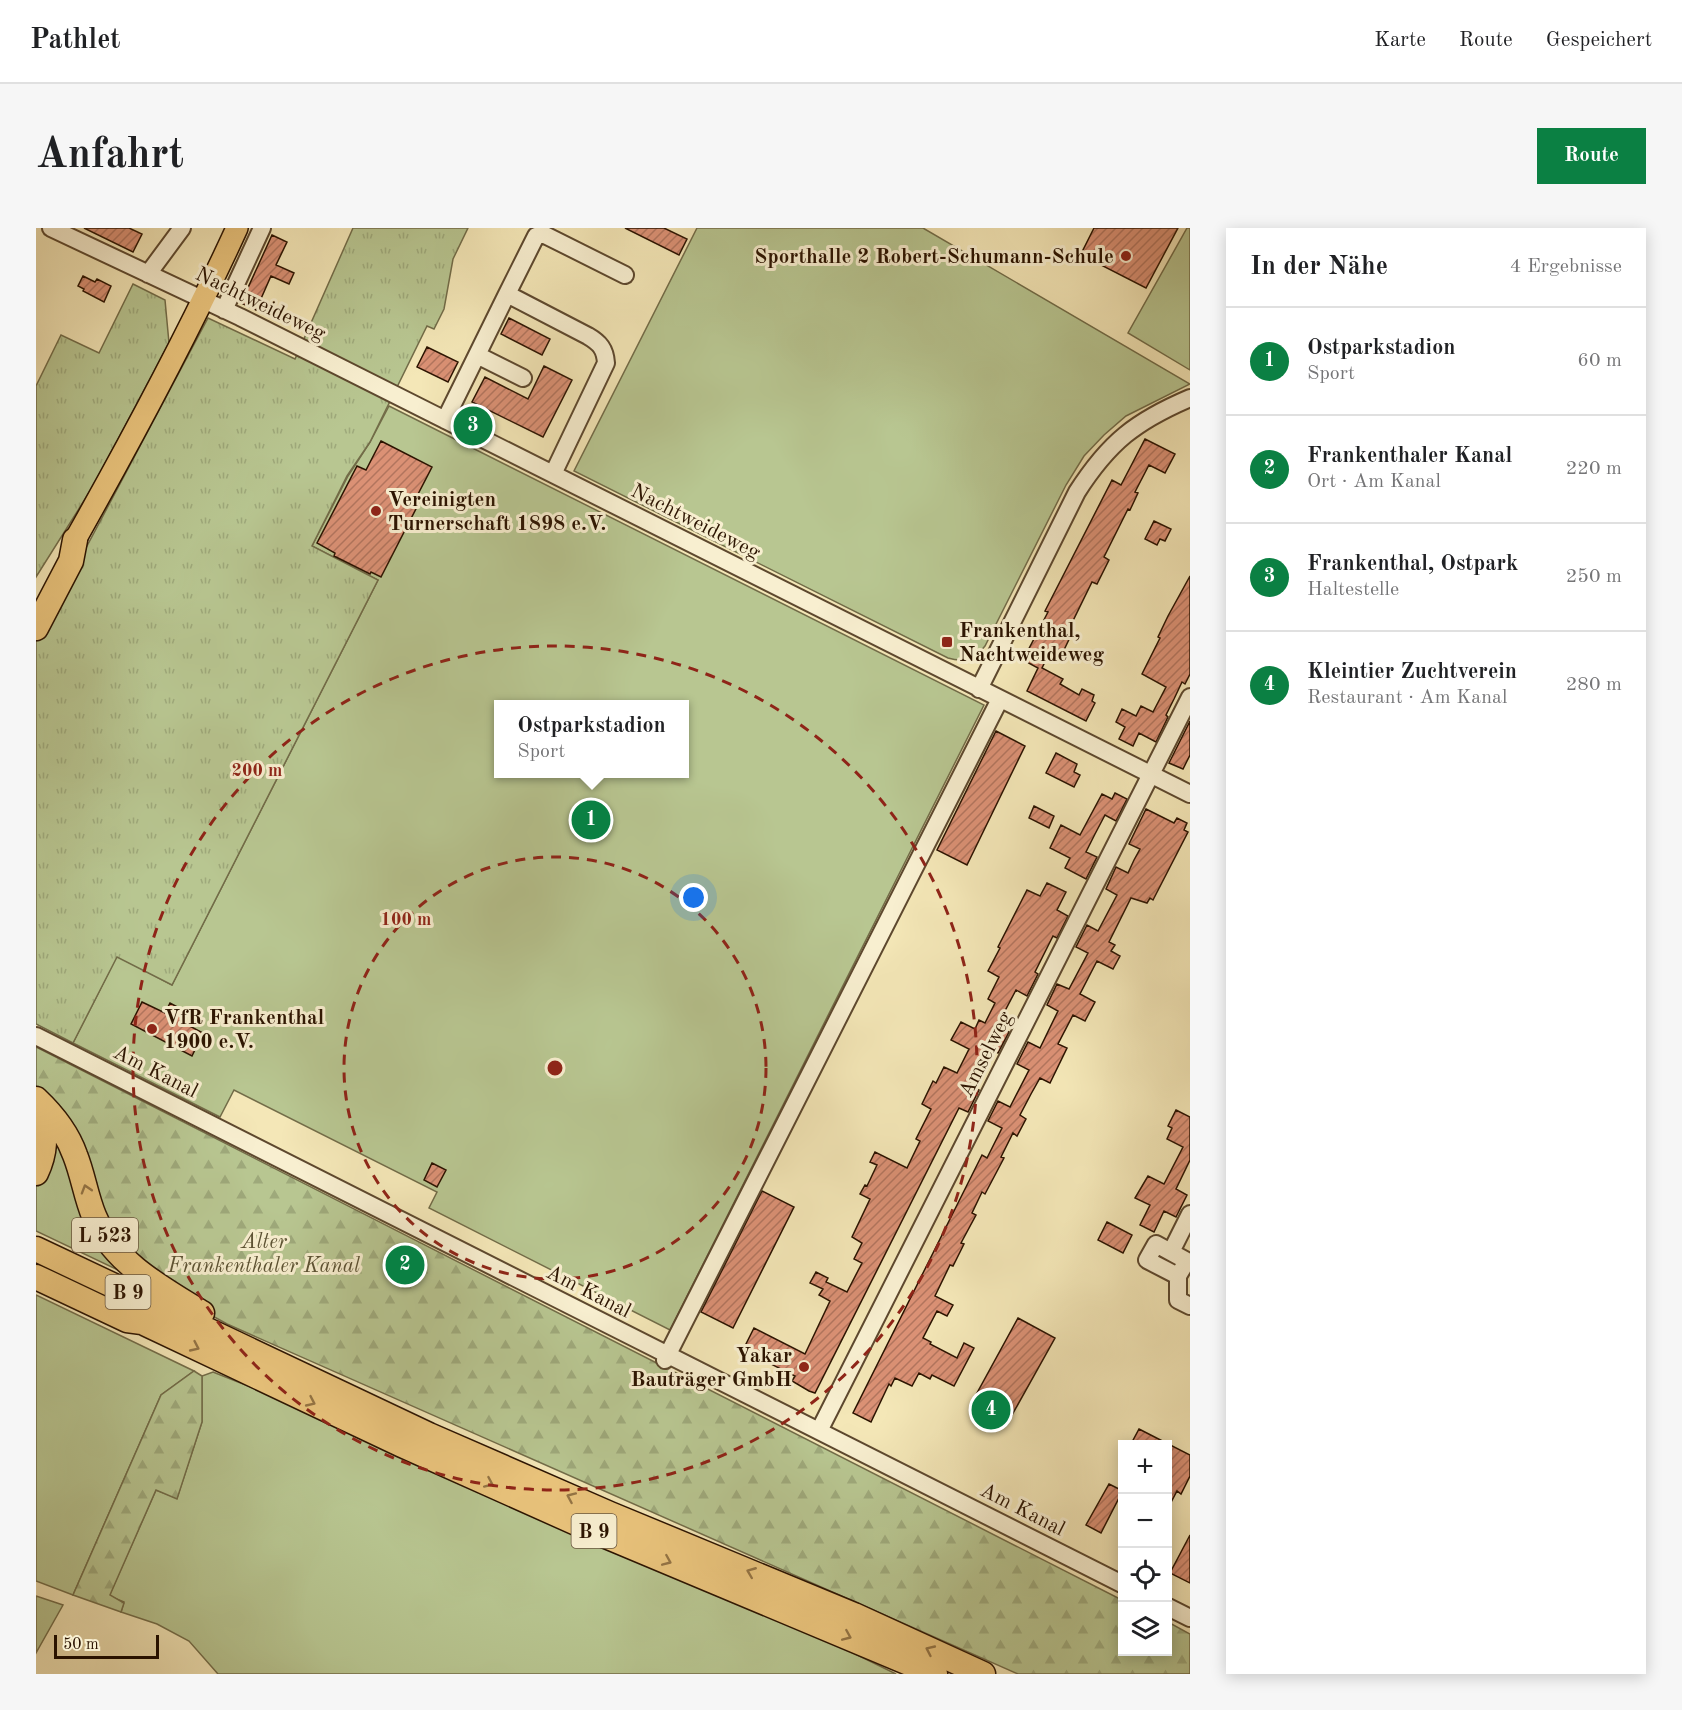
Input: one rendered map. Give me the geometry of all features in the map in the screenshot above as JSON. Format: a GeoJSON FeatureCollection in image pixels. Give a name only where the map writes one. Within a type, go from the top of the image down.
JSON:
{"type":"FeatureCollection","features":[{"type":"Feature","properties":{"kind":"highway"},"geometry":{"type":"LineString","coordinates":[[36,592],[58,554],[75,540]]}},
{"type":"Feature","properties":{"kind":"highway"},"geometry":{"type":"LineString","coordinates":[[36,628],[71,561],[75,540]]}},
{"type":"Feature","properties":{"kind":"highway","name":"L 523"},"geometry":{"type":"LineString","coordinates":[[36,1099],[49,1111],[65,1132],[75,1154],[94,1217],[112,1245],[137,1271],[207,1316],[219,1336]]}},
{"type":"Feature","properties":{"kind":"highway"},"geometry":{"type":"LineString","coordinates":[[36,1116],[44,1137],[43,1156],[36,1173]]}},
{"type":"Feature","properties":{"kind":"highway","name":"B 9"},"geometry":{"type":"LineString","coordinates":[[36,1249],[440,1440],[610,1514],[855,1615],[983,1674]]}},
{"type":"Feature","properties":{"kind":"highway","name":"B 9"},"geometry":{"type":"LineString","coordinates":[[36,1267],[130,1311],[142,1322],[402,1445],[591,1529],[935,1674]]}},
{"type":"Feature","properties":{"kind":"highway","name":"B 9"},"geometry":{"type":"LineString","coordinates":[[36,1276],[126,1320],[142,1322]]}},
{"type":"Feature","properties":{"kind":"main road"},"geometry":{"type":"LineString","coordinates":[[75,540],[139,427],[204,300],[237,228]]}},
{"type":"Feature","properties":{"kind":"street","name":"Nachtweideweg"},"geometry":{"type":"LineString","coordinates":[[51,228],[224,309],[1190,794]]}},
{"type":"Feature","properties":{"kind":"street"},"geometry":{"type":"LineString","coordinates":[[148,274],[182,228]]}},
{"type":"Feature","properties":{"kind":"street"},"geometry":{"type":"LineString","coordinates":[[224,309],[262,228]]}},
{"type":"Feature","properties":{"kind":"street"},"geometry":{"type":"LineString","coordinates":[[446,420],[537,236],[543,234],[625,275]]}},
{"type":"Feature","properties":{"kind":"street"},"geometry":{"type":"LineString","coordinates":[[507,294],[601,344],[605,355],[606,363],[553,474]]}},
{"type":"Feature","properties":{"kind":"street"},"geometry":{"type":"LineString","coordinates":[[477,355],[523,378]]}},
{"type":"Feature","properties":{"kind":"street"},"geometry":{"type":"LineString","coordinates":[[978,688],[1077,492],[1094,466],[1113,444],[1136,425],[1190,398]]}},
{"type":"Feature","properties":{"kind":"street","name":"Amselweg"},"geometry":{"type":"LineString","coordinates":[[819,1431],[1190,697]]}},
{"type":"Feature","properties":{"kind":"street"},"geometry":{"type":"LineString","coordinates":[[666,1358],[1000,699]]}},
{"type":"Feature","properties":{"kind":"street","name":"Am Kanal"},"geometry":{"type":"LineString","coordinates":[[36,1036],[666,1358],[819,1431],[1118,1582]]}},
{"type":"Feature","properties":{"kind":"street"},"geometry":{"type":"LineString","coordinates":[[1171,1252],[1190,1214]]}},
{"type":"Feature","properties":{"kind":"street"},"geometry":{"type":"LineString","coordinates":[[1178,1276],[1147,1260],[1156,1244],[1187,1261],[1178,1276],[1178,1300],[1190,1306]]}},
{"type":"Feature","properties":{"kind":"street"},"geometry":{"type":"LineString","coordinates":[[1172,1609],[1190,1618]]}},
{"type":"Feature","properties":{"kind":"green space"},"geometry":{"type":"Polygon","coordinates":[[[353,228],[468,228],[453,259],[444,309],[434,329],[427,326],[370,442],[347,476],[312,546],[378,580],[172,985],[117,957],[73,1043],[36,1024],[36,642],[208,318],[295,359],[353,228]]]}},
{"type":"Feature","properties":{"kind":"green space"},"geometry":{"type":"Polygon","coordinates":[[[697,228],[923,228],[1190,384],[1126,416],[1084,456],[1066,485],[985,646],[969,659],[948,658],[574,471],[697,228]]]}},
{"type":"Feature","properties":{"kind":"green space"},"geometry":{"type":"Polygon","coordinates":[[[1187,228],[1190,228],[1190,370],[1128,333],[1187,228]]]}},
{"type":"Feature","properties":{"kind":"green space"},"geometry":{"type":"Polygon","coordinates":[[[133,284],[165,300],[169,343],[92,488],[36,577],[36,386],[61,335],[99,353],[133,284]]]}},
{"type":"Feature","properties":{"kind":"green space"},"geometry":{"type":"Polygon","coordinates":[[[389,406],[984,705],[670,1330],[429,1208],[437,1192],[234,1090],[220,1117],[73,1043],[117,956],[172,985],[378,580],[312,546],[348,476],[389,406]]]}},
{"type":"Feature","properties":{"kind":"green space","name":"Alter Frankenthaler Kanal"},"geometry":{"type":"Polygon","coordinates":[[[36,1047],[1118,1598],[1118,1656],[1172,1656],[1172,1624],[1190,1634],[1190,1674],[1018,1674],[227,1324],[191,1304],[122,1251],[36,1091],[36,1047]]]}},
{"type":"Feature","properties":{"kind":"green space"},"geometry":{"type":"Polygon","coordinates":[[[44,1116],[139,1280],[36,1231],[36,1183],[44,1116]]]}},
{"type":"Feature","properties":{"kind":"green space"},"geometry":{"type":"Polygon","coordinates":[[[36,1295],[194,1371],[161,1395],[73,1595],[36,1581],[36,1295]]]}},
{"type":"Feature","properties":{"kind":"green space"},"geometry":{"type":"Polygon","coordinates":[[[194,1371],[202,1376],[202,1422],[177,1499],[156,1490],[110,1595],[124,1603],[121,1612],[73,1595],[161,1395],[194,1371]]]}},
{"type":"Feature","properties":{"kind":"green space"},"geometry":{"type":"Polygon","coordinates":[[[213,1372],[293,1404],[837,1645],[896,1674],[218,1674],[189,1641],[157,1624],[121,1612],[124,1602],[109,1596],[156,1490],[177,1498],[202,1422],[202,1376],[213,1372]]]}},
{"type":"Feature","properties":{"kind":"green space"},"geometry":{"type":"Polygon","coordinates":[[[36,1596],[63,1605],[36,1653],[36,1596]]]}},
{"type":"Feature","properties":{"kind":"building"},"geometry":{"type":"Polygon","coordinates":[[[84,228],[129,228],[142,234],[133,252],[84,228]]]}},
{"type":"Feature","properties":{"kind":"building"},"geometry":{"type":"Polygon","coordinates":[[[625,228],[664,228],[687,239],[679,255],[625,228]]]}},
{"type":"Feature","properties":{"kind":"building","name":"Sporthalle 2 Robert-Schumann-Schule"},"geometry":{"type":"Polygon","coordinates":[[[1094,228],[1178,228],[1146,288],[1097,263],[1098,260],[1082,252],[1094,228]]]}},
{"type":"Feature","properties":{"kind":"building"},"geometry":{"type":"Polygon","coordinates":[[[272,235],[287,242],[276,265],[294,273],[289,284],[271,276],[256,310],[241,303],[272,235]]]}},
{"type":"Feature","properties":{"kind":"building"},"geometry":{"type":"Polygon","coordinates":[[[83,276],[95,282],[97,279],[111,286],[104,302],[78,286],[83,276]]]}},
{"type":"Feature","properties":{"kind":"building"},"geometry":{"type":"Polygon","coordinates":[[[509,318],[550,339],[542,355],[501,334],[509,318]]]}},
{"type":"Feature","properties":{"kind":"building"},"geometry":{"type":"Polygon","coordinates":[[[427,347],[458,362],[448,382],[417,367],[427,347]]]}},
{"type":"Feature","properties":{"kind":"building"},"geometry":{"type":"Polygon","coordinates":[[[544,366],[572,380],[543,437],[472,402],[485,377],[528,399],[544,366]]]}},
{"type":"Feature","properties":{"kind":"building"},"geometry":{"type":"Polygon","coordinates":[[[1145,439],[1175,454],[1165,473],[1149,465],[1135,492],[1138,493],[1130,510],[1128,509],[1104,557],[1109,560],[1097,584],[1092,582],[1069,629],[1073,631],[1063,652],[1053,646],[1042,668],[1063,679],[1060,684],[1079,695],[1082,689],[1094,695],[1092,701],[1095,703],[1086,721],[1027,691],[1038,668],[1023,660],[1048,612],[1045,611],[1112,480],[1121,485],[1145,439]]]}},
{"type":"Feature","properties":{"kind":"building","name":"Vereinigten Turnerschaft 1898 e.V."},"geometry":{"type":"Polygon","coordinates":[[[381,441],[432,467],[415,500],[419,503],[381,577],[334,556],[335,553],[317,543],[357,466],[366,470],[381,441]]]}},
{"type":"Feature","properties":{"kind":"building"},"geometry":{"type":"Polygon","coordinates":[[[1154,521],[1171,529],[1165,541],[1160,539],[1157,545],[1145,539],[1154,521]]]}},
{"type":"Feature","properties":{"kind":"building"},"geometry":{"type":"Polygon","coordinates":[[[1190,576],[1190,674],[1185,684],[1182,682],[1156,742],[1139,733],[1133,746],[1119,739],[1125,727],[1116,722],[1122,709],[1136,716],[1141,706],[1153,712],[1166,687],[1142,674],[1168,616],[1190,576]]]}},
{"type":"Feature","properties":{"kind":"building"},"geometry":{"type":"Polygon","coordinates":[[[1190,721],[1190,755],[1183,769],[1169,763],[1190,721]]]}},
{"type":"Feature","properties":{"kind":"building"},"geometry":{"type":"Polygon","coordinates":[[[996,731],[1025,746],[967,865],[937,850],[996,731]]]}},
{"type":"Feature","properties":{"kind":"building"},"geometry":{"type":"Polygon","coordinates":[[[1056,753],[1077,764],[1074,772],[1080,775],[1074,787],[1046,773],[1056,753]]]}},
{"type":"Feature","properties":{"kind":"building"},"geometry":{"type":"Polygon","coordinates":[[[1115,793],[1127,799],[1116,821],[1105,815],[1095,834],[1086,852],[1097,857],[1086,879],[1065,868],[1070,858],[1050,848],[1061,825],[1080,835],[1102,794],[1112,799],[1115,793]]]}},
{"type":"Feature","properties":{"kind":"building"},"geometry":{"type":"Polygon","coordinates":[[[1034,806],[1054,816],[1049,828],[1029,818],[1034,806]]]}},
{"type":"Feature","properties":{"kind":"building"},"geometry":{"type":"Polygon","coordinates":[[[1146,809],[1174,823],[1177,818],[1187,823],[1184,830],[1188,832],[1153,900],[1150,898],[1147,903],[1131,898],[1109,942],[1115,945],[1111,951],[1120,956],[1113,969],[1097,961],[1080,994],[1095,1002],[1085,1021],[1073,1015],[1058,1044],[1067,1048],[1050,1083],[1040,1078],[1031,1094],[1020,1115],[1026,1119],[1017,1136],[1013,1133],[1001,1157],[1004,1158],[985,1194],[982,1192],[972,1213],[976,1215],[961,1243],[964,1244],[953,1266],[950,1265],[935,1296],[953,1305],[947,1316],[937,1311],[923,1338],[957,1358],[964,1343],[974,1348],[954,1386],[932,1375],[930,1379],[919,1373],[912,1386],[895,1378],[891,1386],[889,1384],[871,1422],[853,1413],[982,1155],[987,1158],[1002,1128],[988,1121],[998,1101],[1010,1107],[1029,1070],[1017,1064],[1028,1042],[1040,1048],[1058,1011],[1047,1005],[1057,984],[1069,989],[1088,953],[1076,947],[1087,925],[1098,931],[1117,895],[1106,889],[1116,867],[1128,873],[1140,849],[1129,844],[1146,809]]]}},
{"type":"Feature","properties":{"kind":"building"},"geometry":{"type":"Polygon","coordinates":[[[1047,883],[1066,892],[1057,910],[1068,916],[1057,938],[1053,936],[1035,972],[1038,974],[1027,996],[1016,990],[997,1026],[1009,1032],[998,1053],[987,1048],[969,1085],[979,1090],[968,1112],[959,1108],[815,1393],[809,1391],[792,1381],[795,1376],[743,1350],[754,1328],[805,1354],[830,1301],[819,1295],[823,1289],[810,1283],[816,1272],[828,1278],[826,1282],[847,1292],[862,1263],[854,1259],[862,1243],[852,1237],[870,1199],[860,1194],[865,1185],[867,1186],[877,1165],[870,1162],[875,1152],[907,1168],[920,1141],[916,1139],[931,1109],[922,1104],[933,1081],[936,1083],[944,1067],[957,1073],[969,1049],[951,1040],[961,1022],[975,1029],[979,1020],[985,1023],[995,1003],[988,999],[999,977],[988,971],[1000,948],[998,947],[1027,890],[1040,896],[1047,883]]]}},
{"type":"Feature","properties":{"kind":"building"},"geometry":{"type":"Polygon","coordinates":[[[142,1002],[165,1013],[170,1003],[187,1012],[182,1022],[203,1033],[192,1056],[131,1024],[142,1002]]]}},
{"type":"Feature","properties":{"kind":"building"},"geometry":{"type":"Polygon","coordinates":[[[1176,1110],[1190,1117],[1190,1160],[1176,1189],[1187,1195],[1176,1217],[1164,1211],[1154,1232],[1140,1225],[1150,1205],[1135,1198],[1148,1176],[1164,1184],[1183,1147],[1167,1139],[1172,1128],[1168,1126],[1176,1110]]]}},
{"type":"Feature","properties":{"kind":"building"},"geometry":{"type":"Polygon","coordinates":[[[432,1163],[446,1170],[437,1187],[424,1180],[432,1163]]]}},
{"type":"Feature","properties":{"kind":"building"},"geometry":{"type":"Polygon","coordinates":[[[762,1191],[794,1207],[733,1328],[701,1312],[762,1191]]]}},
{"type":"Feature","properties":{"kind":"building"},"geometry":{"type":"Polygon","coordinates":[[[1107,1222],[1132,1235],[1123,1253],[1098,1240],[1107,1222]]]}},
{"type":"Feature","properties":{"kind":"building"},"geometry":{"type":"Polygon","coordinates":[[[1018,1318],[1055,1338],[1007,1424],[971,1404],[1018,1318]]]}},
{"type":"Feature","properties":{"kind":"building"},"geometry":{"type":"Polygon","coordinates":[[[1139,1429],[1161,1440],[1133,1440],[1139,1429]]]}},
{"type":"Feature","properties":{"kind":"building"},"geometry":{"type":"Polygon","coordinates":[[[1172,1446],[1190,1455],[1190,1476],[1181,1494],[1177,1491],[1172,1500],[1172,1446]]]}},
{"type":"Feature","properties":{"kind":"building"},"geometry":{"type":"Polygon","coordinates":[[[1109,1484],[1118,1488],[1118,1500],[1101,1533],[1086,1525],[1109,1484]]]}},
{"type":"Feature","properties":{"kind":"building"},"geometry":{"type":"Polygon","coordinates":[[[1190,1535],[1190,1583],[1172,1574],[1172,1569],[1190,1535]]]}},
{"type":"Feature","properties":{"kind":"place","name":"Sporthalle 2 Robert-Schumann-Schule"},"geometry":{"type":"Point","coordinates":[1126,256]}},
{"type":"Feature","properties":{"kind":"place","name":"Frankenthal, Ostpark"},"geometry":{"type":"Point","coordinates":[473,426]}},
{"type":"Feature","properties":{"kind":"place","name":"Vereinigten Turnerschaft 1898 e.V."},"geometry":{"type":"Point","coordinates":[376,511]}},
{"type":"Feature","properties":{"kind":"place","name":"Frankenthal, Nachtweideweg"},"geometry":{"type":"Point","coordinates":[947,642]}},
{"type":"Feature","properties":{"kind":"place","name":"Ostparkstadion"},"geometry":{"type":"Point","coordinates":[591,820]}},
{"type":"Feature","properties":{"kind":"place","name":"VfR Frankenthal 1900 e.V."},"geometry":{"type":"Point","coordinates":[152,1029]}},
{"type":"Feature","properties":{"kind":"place","name":"Frankenthaler Kanal"},"geometry":{"type":"Point","coordinates":[405,1265]}},
{"type":"Feature","properties":{"kind":"place","name":"Yakar Bauträger GmbH"},"geometry":{"type":"Point","coordinates":[804,1367]}},
{"type":"Feature","properties":{"kind":"place","name":"Kleintier Zuchtverein"},"geometry":{"type":"Point","coordinates":[991,1410]}}]}
